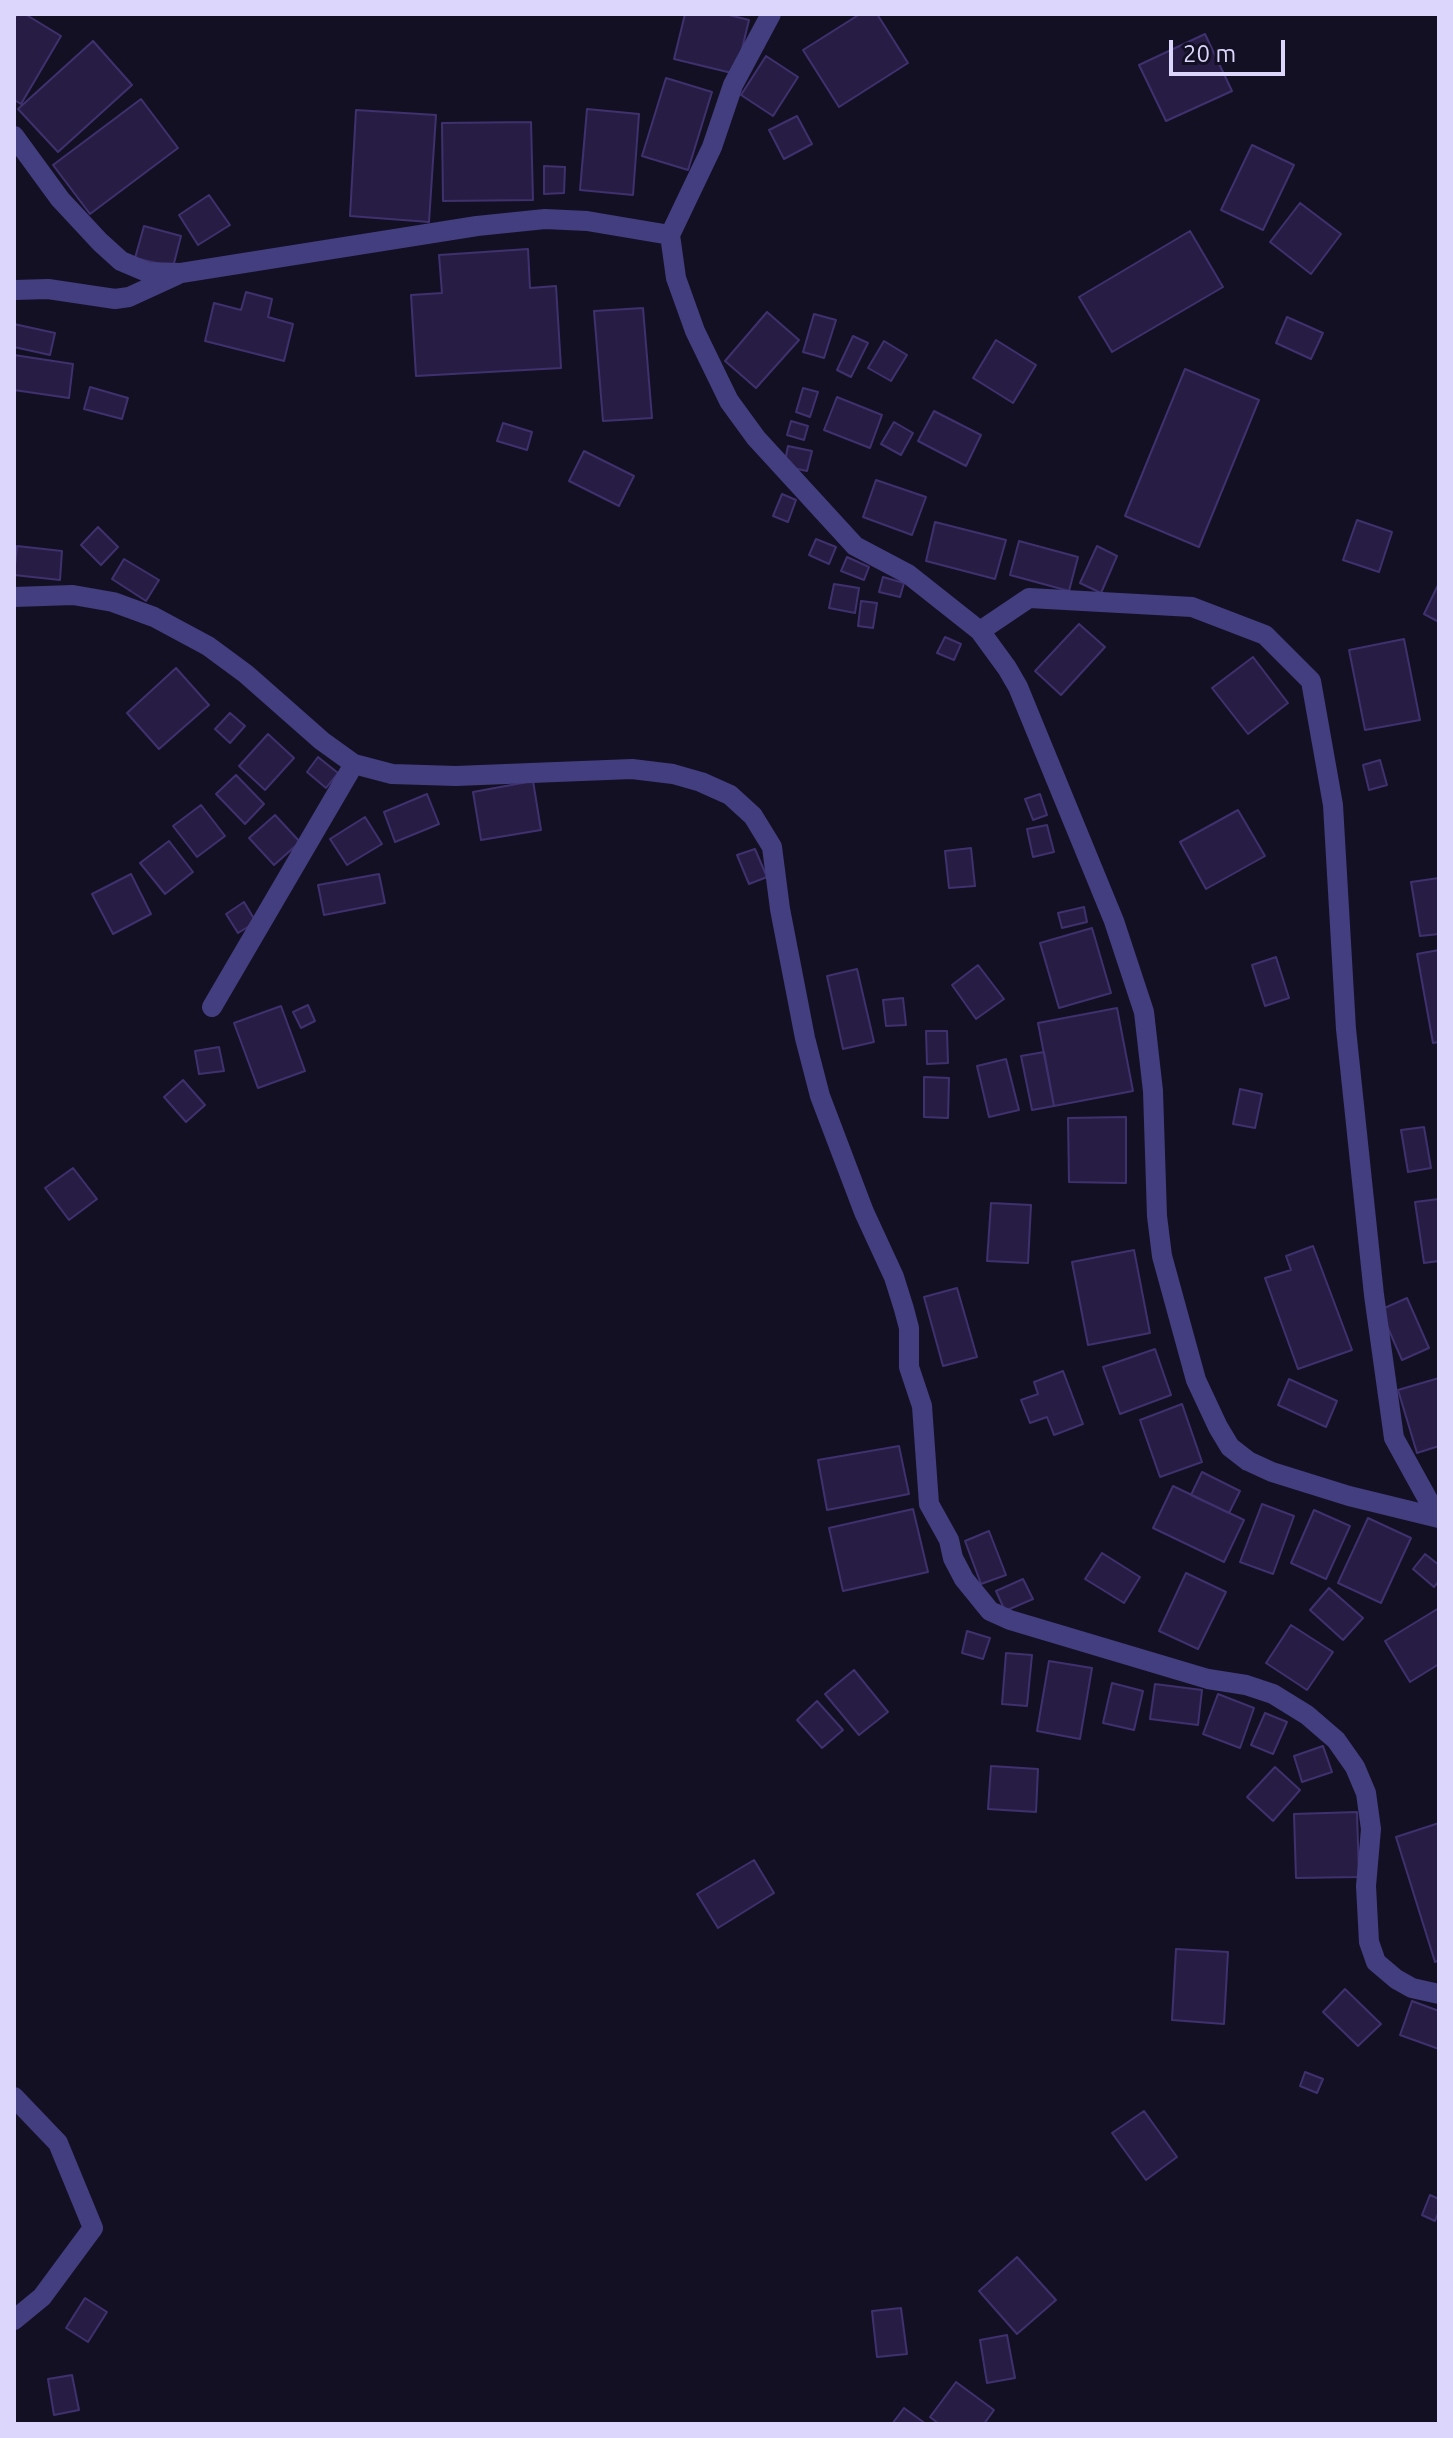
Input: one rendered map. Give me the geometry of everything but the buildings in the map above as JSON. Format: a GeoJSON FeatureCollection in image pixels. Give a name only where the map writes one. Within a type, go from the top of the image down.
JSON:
{"type":"FeatureCollection","features":[{"type":"Feature","properties":{"kind":"street"},"geometry":{"type":"LineString","coordinates":[[771,14],[733,85],[712,147],[670,235],[676,278],[695,331],[729,401],[756,438],[855,546],[908,574],[980,631],[1007,668],[1033,722],[1114,921],[1144,1012],[1153,1091],[1157,1216],[1162,1256],[1183,1340],[1206,1405],[1230,1447],[1248,1461],[1272,1472],[1349,1496],[1438,1517]]}},
{"type":"Feature","properties":{"kind":"street"},"geometry":{"type":"LineString","coordinates":[[14,136],[60,199],[121,261],[147,272],[181,273],[477,226],[545,219],[587,221],[670,235]]}},
{"type":"Feature","properties":{"kind":"street"},"geometry":{"type":"LineString","coordinates":[[14,290],[48,289],[115,299],[129,297],[181,273]]}},
{"type":"Feature","properties":{"kind":"street"},"geometry":{"type":"LineString","coordinates":[[14,597],[73,595],[113,602],[154,617],[208,646],[354,764],[392,774],[456,776],[632,769],[673,774],[730,795],[753,816],[772,847],[786,938],[820,1096],[864,1212],[894,1277],[904,1309],[909,1328],[909,1367],[922,1406],[929,1504],[949,1540],[953,1558],[964,1579],[990,1611],[1010,1620],[1208,1679],[1259,1689],[1273,1694],[1317,1723],[1336,1740],[1355,1767],[1366,1793],[1371,1829],[1366,1886],[1369,1942],[1376,1962],[1412,1988],[1439,1994]]}},
{"type":"Feature","properties":{"kind":"street"},"geometry":{"type":"LineString","coordinates":[[980,631],[1029,598],[1192,607],[1265,635],[1311,681],[1333,805],[1346,1029],[1374,1295],[1394,1438],[1438,1517]]}},
{"type":"Feature","properties":{"kind":"street"},"geometry":{"type":"LineString","coordinates":[[212,1007],[354,764]]}},
{"type":"Feature","properties":{"kind":"street"},"geometry":{"type":"LineString","coordinates":[[14,2097],[58,2143],[93,2228],[42,2297],[14,2320]]}}]}
